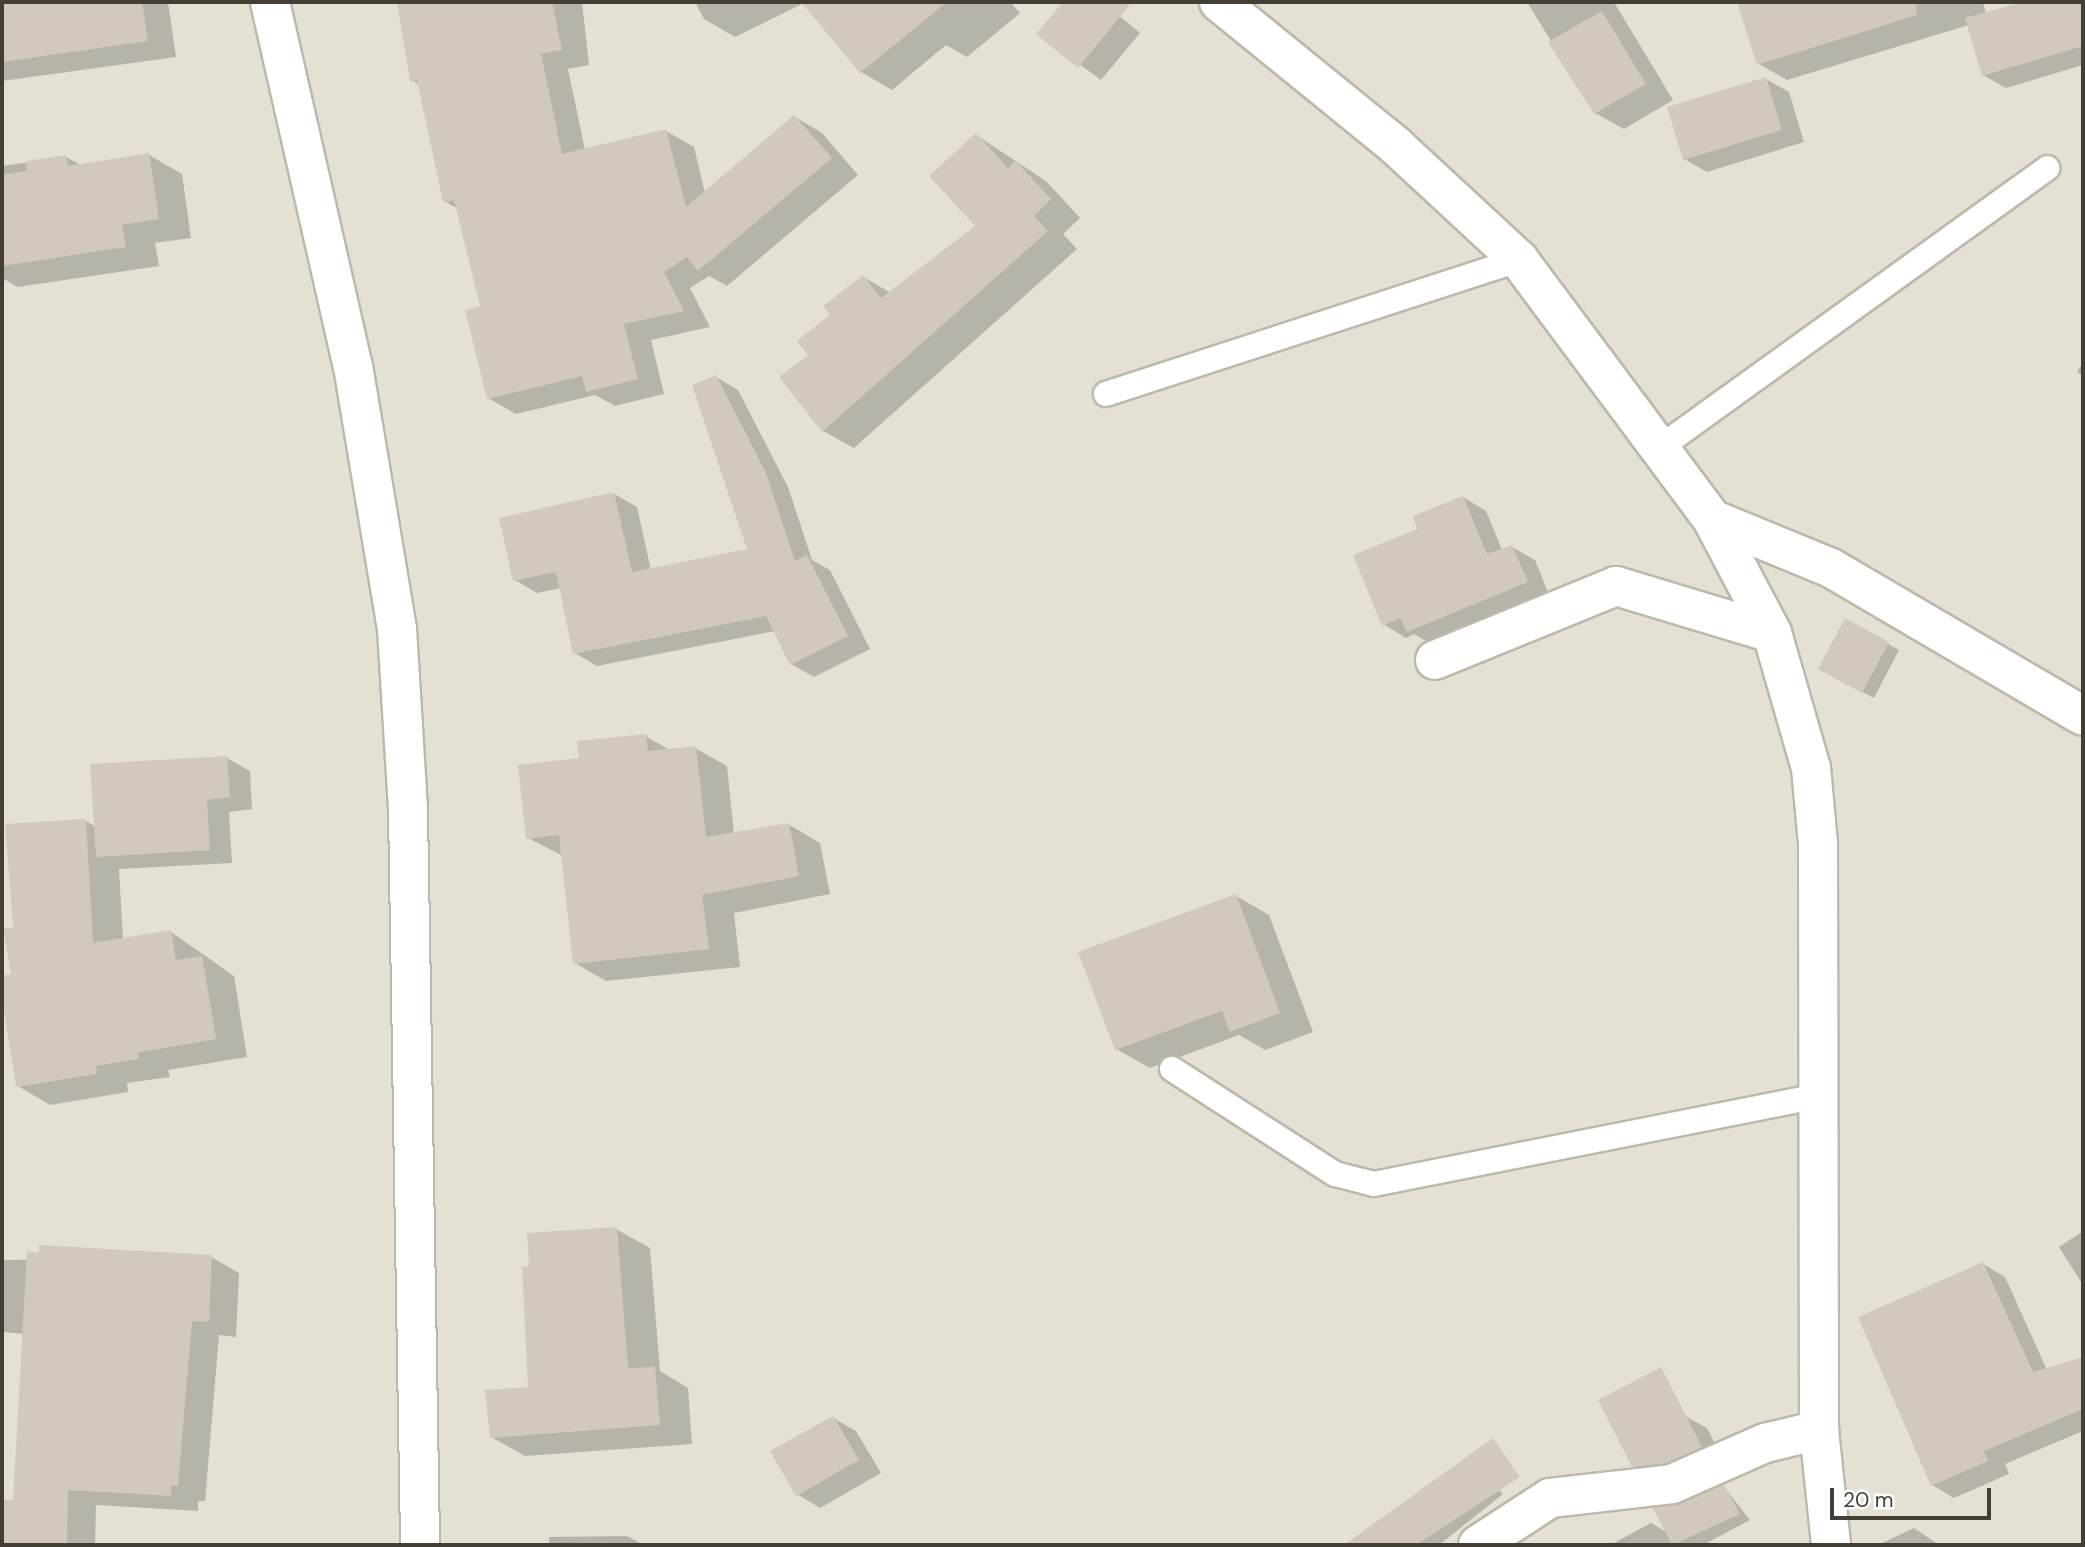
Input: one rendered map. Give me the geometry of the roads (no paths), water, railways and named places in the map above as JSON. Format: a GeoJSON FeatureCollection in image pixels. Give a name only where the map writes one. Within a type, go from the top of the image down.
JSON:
{"type":"FeatureCollection","features":[{"type":"Feature","properties":{"kind":"street"},"geometry":{"type":"LineString","coordinates":[[270,2],[353,366],[397,629],[409,838],[420,1545]]}},
{"type":"Feature","properties":{"kind":"street"},"geometry":{"type":"LineString","coordinates":[[1219,2],[1396,146],[1519,260],[1662,446],[1712,519],[1772,633],[1811,768],[1818,844],[1819,1430],[1831,1545]]}},
{"type":"Feature","properties":{"kind":"street"},"geometry":{"type":"LineString","coordinates":[[1712,519],[1831,568],[2083,716]]}},
{"type":"Feature","properties":{"kind":"street"},"geometry":{"type":"LineString","coordinates":[[1435,660],[1616,586],[1772,633]]}},
{"type":"Feature","properties":{"kind":"street"},"geometry":{"type":"LineString","coordinates":[[1478,1545],[1550,1499],[1672,1484],[1765,1443],[1819,1430]]}},
{"type":"Feature","properties":{"kind":"lane"},"geometry":{"type":"LineString","coordinates":[[1662,446],[2047,168]]}},
{"type":"Feature","properties":{"kind":"lane"},"geometry":{"type":"LineString","coordinates":[[1107,394],[1519,260]]}},
{"type":"Feature","properties":{"kind":"lane"},"geometry":{"type":"LineString","coordinates":[[1172,1069],[1335,1174],[1374,1184],[1817,1096]]}}]}
